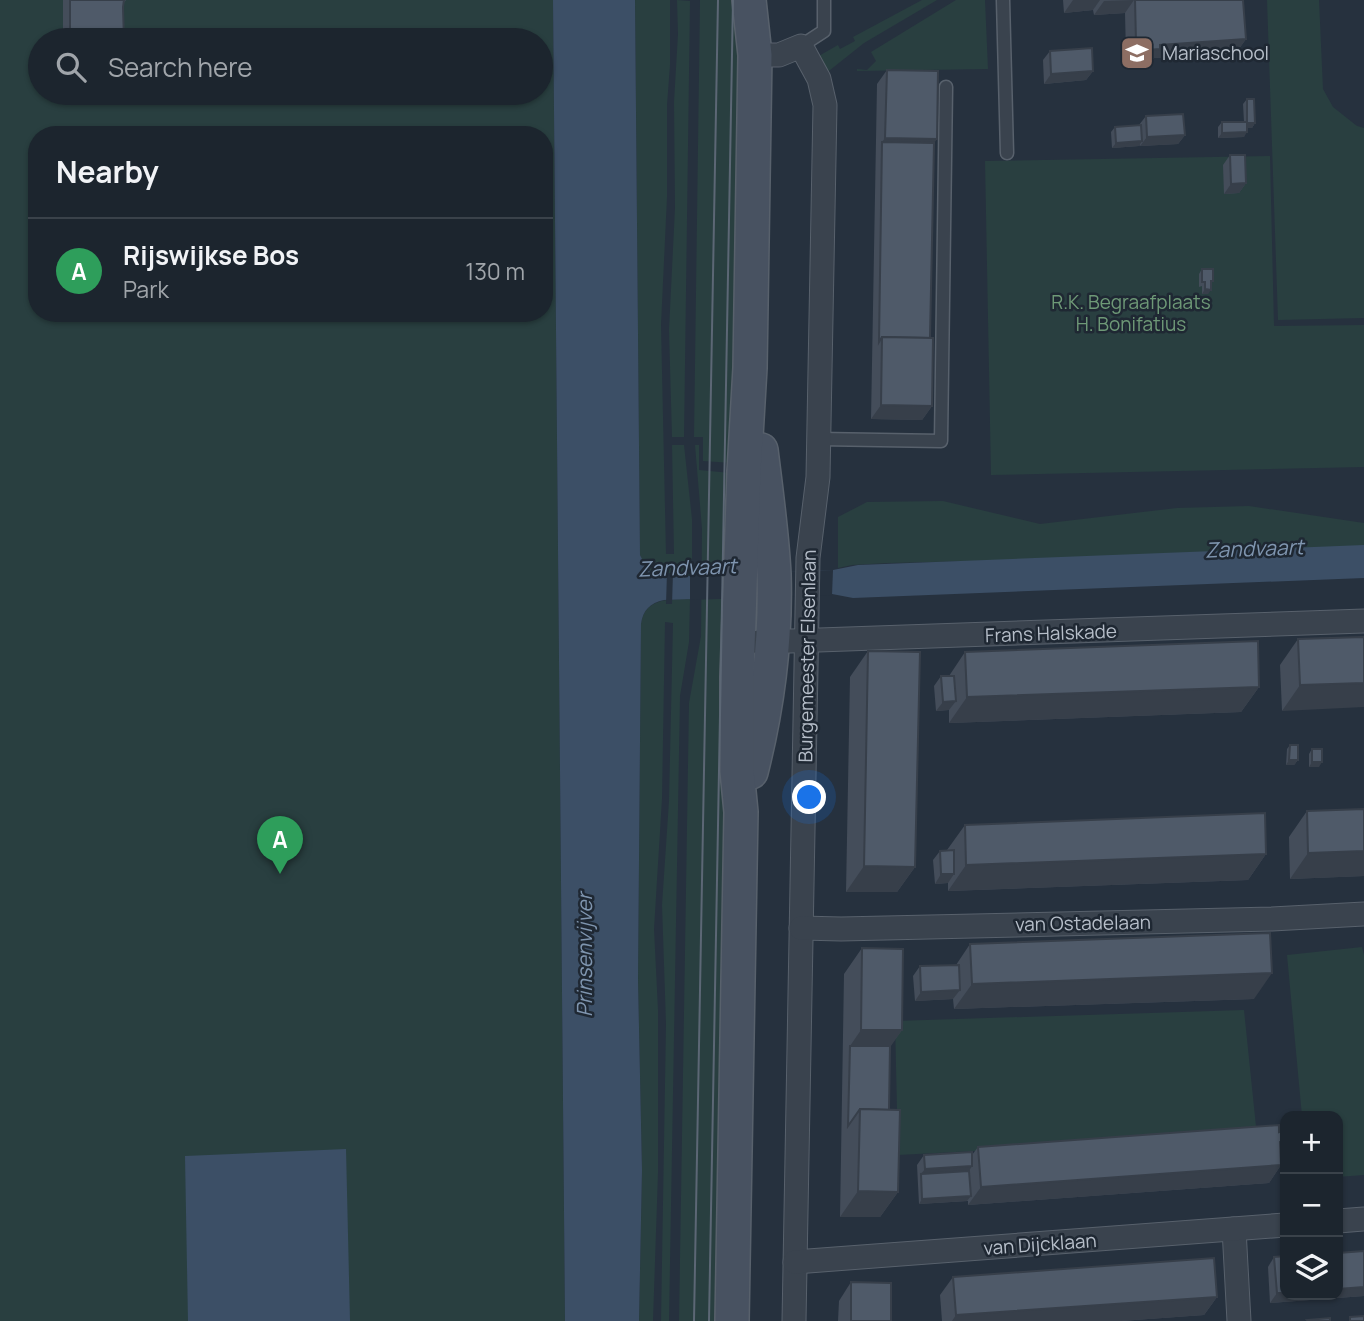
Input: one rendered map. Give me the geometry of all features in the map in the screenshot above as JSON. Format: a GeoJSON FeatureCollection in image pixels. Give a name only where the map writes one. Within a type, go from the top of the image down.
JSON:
{"type":"FeatureCollection","features":[{"type":"Feature","properties":{"kind":"main road","name":"Burgemeester Elsenlaan"},"geometry":{"type":"LineString","coordinates":[[741,812],[755,757],[772,642],[757,585],[744,471],[750,368],[755,55],[749,0]]}},
{"type":"Feature","properties":{"kind":"main road","name":"Burgemeester Elsenlaan"},"geometry":{"type":"LineString","coordinates":[[755,55],[766,0]]}},
{"type":"Feature","properties":{"kind":"main road","name":"Burgemeester Elsenlaan"},"geometry":{"type":"LineString","coordinates":[[732,1321],[741,812],[736,760],[738,643],[757,585]]}},
{"type":"Feature","properties":{"kind":"street"},"geometry":{"type":"LineString","coordinates":[[755,55],[779,54],[801,46]]}},
{"type":"Feature","properties":{"kind":"street","name":"Burgemeester Elsenlaan"},"geometry":{"type":"LineString","coordinates":[[794,1321],[808,570],[810,534],[817,495],[825,105],[819,79],[801,46]]}},
{"type":"Feature","properties":{"kind":"street","name":"Frans Halskade"},"geometry":{"type":"LineString","coordinates":[[738,643],[1364,621]]}},
{"type":"Feature","properties":{"kind":"street","name":"van Ostadelaan"},"geometry":{"type":"LineString","coordinates":[[801,928],[855,929],[1364,914]]}},
{"type":"Feature","properties":{"kind":"street"},"geometry":{"type":"LineString","coordinates":[[1343,1221],[1364,1219]]}},
{"type":"Feature","properties":{"kind":"street","name":"van Dijcklaan"},"geometry":{"type":"LineString","coordinates":[[795,1262],[1280,1225]]}},
{"type":"Feature","properties":{"kind":"street"},"geometry":{"type":"LineString","coordinates":[[1234,1229],[1240,1321]]}},
{"type":"Feature","properties":{"kind":"lane"},"geometry":{"type":"LineString","coordinates":[[801,46],[824,32],[824,0]]}},
{"type":"Feature","properties":{"kind":"lane"},"geometry":{"type":"LineString","coordinates":[[1003,0],[1007,153]]}},
{"type":"Feature","properties":{"kind":"lane"},"geometry":{"type":"LineString","coordinates":[[819,439],[941,440],[946,87]]}},
{"type":"Feature","properties":{"kind":"green space"},"geometry":{"type":"Polygon","coordinates":[[[0,0],[553,0],[565,1321],[0,1321],[0,0]]]}},
{"type":"Feature","properties":{"kind":"green space"},"geometry":{"type":"Polygon","coordinates":[[[635,0],[670,0],[667,197],[661,325],[666,554],[674,554],[672,445],[684,445],[692,519],[692,576],[654,573],[648,569],[640,555],[635,0]]]}},
{"type":"Feature","properties":{"kind":"green space"},"geometry":{"type":"Polygon","coordinates":[[[677,0],[690,1],[684,437],[672,437],[669,330],[675,208],[677,0]]]}},
{"type":"Feature","properties":{"kind":"green space"},"geometry":{"type":"Polygon","coordinates":[[[700,0],[742,0],[732,463],[703,461],[703,437],[694,437],[700,0]]]}},
{"type":"Feature","properties":{"kind":"green space"},"geometry":{"type":"Polygon","coordinates":[[[922,0],[937,0],[864,43],[825,74],[817,57],[838,45],[840,49],[855,41],[853,37],[922,0]]]}},
{"type":"Feature","properties":{"kind":"green space"},"geometry":{"type":"Polygon","coordinates":[[[956,0],[985,0],[988,69],[857,71],[867,70],[876,61],[871,52],[956,0]]]}},
{"type":"Feature","properties":{"kind":"green space"},"geometry":{"type":"Polygon","coordinates":[[[1267,0],[1319,0],[1323,89],[1333,107],[1357,126],[1364,128],[1364,318],[1278,320],[1267,0]]]}},
{"type":"Feature","properties":{"kind":"green space","name":"R.K. Begraafplaats H. Bonifatius"},"geometry":{"type":"Polygon","coordinates":[[[1270,156],[1274,326],[1364,325],[1364,467],[991,475],[985,161],[1270,156]]]}},
{"type":"Feature","properties":{"kind":"green space"},"geometry":{"type":"Polygon","coordinates":[[[695,445],[699,445],[699,470],[731,473],[717,1321],[679,1321],[689,703],[701,636],[702,529],[695,445]]]}},
{"type":"Feature","properties":{"kind":"green space"},"geometry":{"type":"Polygon","coordinates":[[[943,501],[1040,524],[1177,508],[1249,506],[1364,523],[1364,547],[1148,557],[888,563],[838,568],[838,517],[867,502],[943,501]]]}},
{"type":"Feature","properties":{"kind":"green space"},"geometry":{"type":"Polygon","coordinates":[[[690,599],[689,642],[680,696],[669,1321],[661,1321],[666,1024],[662,905],[669,801],[673,623],[665,622],[662,799],[654,929],[658,1010],[658,1173],[653,1321],[639,1321],[642,1170],[638,980],[641,624],[643,615],[653,604],[666,600],[690,599]]]}},
{"type":"Feature","properties":{"kind":"green space"},"geometry":{"type":"Polygon","coordinates":[[[1362,947],[1364,1175],[1343,1177],[1343,1111],[1302,1111],[1287,955],[1362,947]]]}},
{"type":"Feature","properties":{"kind":"green space"},"geometry":{"type":"Polygon","coordinates":[[[1244,1010],[1257,1136],[898,1155],[895,1021],[1244,1010]]]}},
{"type":"Feature","properties":{"kind":"water","name":"Prinsenvijver"},"geometry":{"type":"Polygon","coordinates":[[[553,0],[635,0],[640,555],[648,571],[665,577],[833,570],[858,565],[1364,545],[1364,578],[853,598],[832,594],[664,600],[648,608],[641,624],[638,980],[642,1170],[639,1321],[565,1321],[553,0]]]}},
{"type":"Feature","properties":{"kind":"water"},"geometry":{"type":"Polygon","coordinates":[[[346,1149],[350,1321],[188,1321],[185,1156],[346,1149]]]}},
{"type":"Feature","properties":{"kind":"pier"},"geometry":{"type":"Polygon","coordinates":[[[833,570],[832,595],[690,600],[690,575],[833,570]]]}},
{"type":"Feature","properties":{"kind":"pier"},"geometry":{"type":"Polygon","coordinates":[[[667,573],[673,573],[672,604],[666,604],[667,573]]]}},
{"type":"Feature","properties":{"kind":"building"},"geometry":{"type":"Polygon","coordinates":[[[70,0],[124,0],[124,28],[70,28],[70,0]]]}},
{"type":"Feature","properties":{"kind":"building"},"geometry":{"type":"Polygon","coordinates":[[[1135,0],[1243,0],[1246,39],[1160,45],[1160,49],[1147,50],[1146,40],[1136,41],[1135,0]]]}},
{"type":"Feature","properties":{"kind":"building"},"geometry":{"type":"Polygon","coordinates":[[[1092,48],[1093,71],[1051,74],[1050,51],[1092,48]]]}},
{"type":"Feature","properties":{"kind":"building"},"geometry":{"type":"Polygon","coordinates":[[[887,70],[938,71],[937,139],[885,138],[887,70]]]}},
{"type":"Feature","properties":{"kind":"building"},"geometry":{"type":"Polygon","coordinates":[[[1247,99],[1254,99],[1255,123],[1247,123],[1247,132],[1222,133],[1222,122],[1247,122],[1247,99]]]}},
{"type":"Feature","properties":{"kind":"building"},"geometry":{"type":"Polygon","coordinates":[[[1183,114],[1185,135],[1147,137],[1146,116],[1183,114]]]}},
{"type":"Feature","properties":{"kind":"building"},"geometry":{"type":"Polygon","coordinates":[[[1141,125],[1142,141],[1116,143],[1115,127],[1141,125]]]}},
{"type":"Feature","properties":{"kind":"building"},"geometry":{"type":"Polygon","coordinates":[[[882,142],[934,143],[930,338],[882,337],[879,342],[882,142]]]}},
{"type":"Feature","properties":{"kind":"building"},"geometry":{"type":"Polygon","coordinates":[[[1230,155],[1245,155],[1246,183],[1231,184],[1230,155]]]}},
{"type":"Feature","properties":{"kind":"building"},"geometry":{"type":"Polygon","coordinates":[[[1202,269],[1213,269],[1211,290],[1205,289],[1205,282],[1202,282],[1202,269]]]}},
{"type":"Feature","properties":{"kind":"building"},"geometry":{"type":"Polygon","coordinates":[[[882,337],[933,338],[932,406],[881,405],[882,337]]]}},
{"type":"Feature","properties":{"kind":"building"},"geometry":{"type":"Polygon","coordinates":[[[1364,637],[1364,683],[1300,685],[1298,639],[1364,637]]]}},
{"type":"Feature","properties":{"kind":"building"},"geometry":{"type":"Polygon","coordinates":[[[1258,641],[1259,687],[967,697],[965,652],[1258,641]]]}},
{"type":"Feature","properties":{"kind":"building"},"geometry":{"type":"Polygon","coordinates":[[[868,651],[920,652],[915,867],[864,866],[868,651]]]}},
{"type":"Feature","properties":{"kind":"building"},"geometry":{"type":"Polygon","coordinates":[[[941,676],[954,676],[956,701],[943,702],[941,676]]]}},
{"type":"Feature","properties":{"kind":"building"},"geometry":{"type":"Polygon","coordinates":[[[1290,745],[1298,745],[1298,760],[1289,760],[1290,745]]]}},
{"type":"Feature","properties":{"kind":"building"},"geometry":{"type":"Polygon","coordinates":[[[1312,749],[1322,749],[1322,762],[1312,762],[1312,749]]]}},
{"type":"Feature","properties":{"kind":"building"},"geometry":{"type":"Polygon","coordinates":[[[1364,809],[1364,851],[1308,853],[1307,811],[1364,809]]]}},
{"type":"Feature","properties":{"kind":"building"},"geometry":{"type":"Polygon","coordinates":[[[1265,813],[1266,854],[966,865],[965,825],[1265,813]]]}},
{"type":"Feature","properties":{"kind":"building"},"geometry":{"type":"Polygon","coordinates":[[[954,850],[954,874],[941,874],[940,851],[954,850]]]}},
{"type":"Feature","properties":{"kind":"building"},"geometry":{"type":"Polygon","coordinates":[[[1270,933],[1272,973],[972,984],[970,944],[1270,933]]]}},
{"type":"Feature","properties":{"kind":"building"},"geometry":{"type":"Polygon","coordinates":[[[862,948],[903,949],[902,1030],[861,1030],[862,948]]]}},
{"type":"Feature","properties":{"kind":"building"},"geometry":{"type":"Polygon","coordinates":[[[959,965],[960,990],[921,992],[920,966],[959,965]]]}},
{"type":"Feature","properties":{"kind":"building"},"geometry":{"type":"Polygon","coordinates":[[[850,1046],[890,1046],[889,1110],[860,1109],[848,1126],[850,1046]]]}},
{"type":"Feature","properties":{"kind":"building"},"geometry":{"type":"Polygon","coordinates":[[[860,1109],[900,1110],[898,1192],[858,1191],[860,1109]]]}},
{"type":"Feature","properties":{"kind":"building"},"geometry":{"type":"Polygon","coordinates":[[[1279,1125],[1280,1165],[981,1187],[978,1147],[1279,1125]]]}},
{"type":"Feature","properties":{"kind":"building"},"geometry":{"type":"Polygon","coordinates":[[[972,1152],[972,1166],[925,1169],[924,1155],[972,1152]]]}},
{"type":"Feature","properties":{"kind":"building"},"geometry":{"type":"Polygon","coordinates":[[[969,1171],[971,1196],[922,1199],[921,1174],[969,1171]]]}},
{"type":"Feature","properties":{"kind":"building"},"geometry":{"type":"Polygon","coordinates":[[[1364,1251],[1364,1287],[1343,1289],[1343,1253],[1364,1251]]]}},
{"type":"Feature","properties":{"kind":"building"},"geometry":{"type":"Polygon","coordinates":[[[1280,1256],[1280,1293],[1277,1293],[1274,1257],[1280,1256]]]}},
{"type":"Feature","properties":{"kind":"building"},"geometry":{"type":"Polygon","coordinates":[[[1214,1258],[1217,1297],[956,1315],[953,1277],[1214,1258]]]}},
{"type":"Feature","properties":{"kind":"building"},"geometry":{"type":"Polygon","coordinates":[[[851,1282],[891,1283],[891,1321],[851,1321],[851,1282]]]}},
{"type":"Feature","properties":{"kind":"building"},"geometry":{"type":"Polygon","coordinates":[[[1364,1316],[1364,1321],[1350,1321],[1350,1317],[1364,1316]]]}},
{"type":"Feature","properties":{"kind":"building"},"geometry":{"type":"Polygon","coordinates":[[[1330,1318],[1330,1321],[1307,1320],[1330,1318]]]}},
{"type":"Feature","properties":{"kind":"tram line"},"geometry":{"type":"LineString","coordinates":[[694,1321],[718,0]]}},
{"type":"Feature","properties":{"kind":"tram line"},"geometry":{"type":"LineString","coordinates":[[709,1321],[733,0]]}},
{"type":"Feature","properties":{"kind":"place","name":"Mariaschool"},"geometry":{"type":"Point","coordinates":[1137,53]}},
{"type":"Feature","properties":{"kind":"place","name":"Rijswijkse Bos"},"geometry":{"type":"Point","coordinates":[280,874]}},
{"type":"Feature","properties":{"kind":"water label","name":"Zandvaart"},"geometry":{"type":"Point","coordinates":[1254,548]}},
{"type":"Feature","properties":{"kind":"water label","name":"Zandvaart"},"geometry":{"type":"Point","coordinates":[687,567]}}]}
